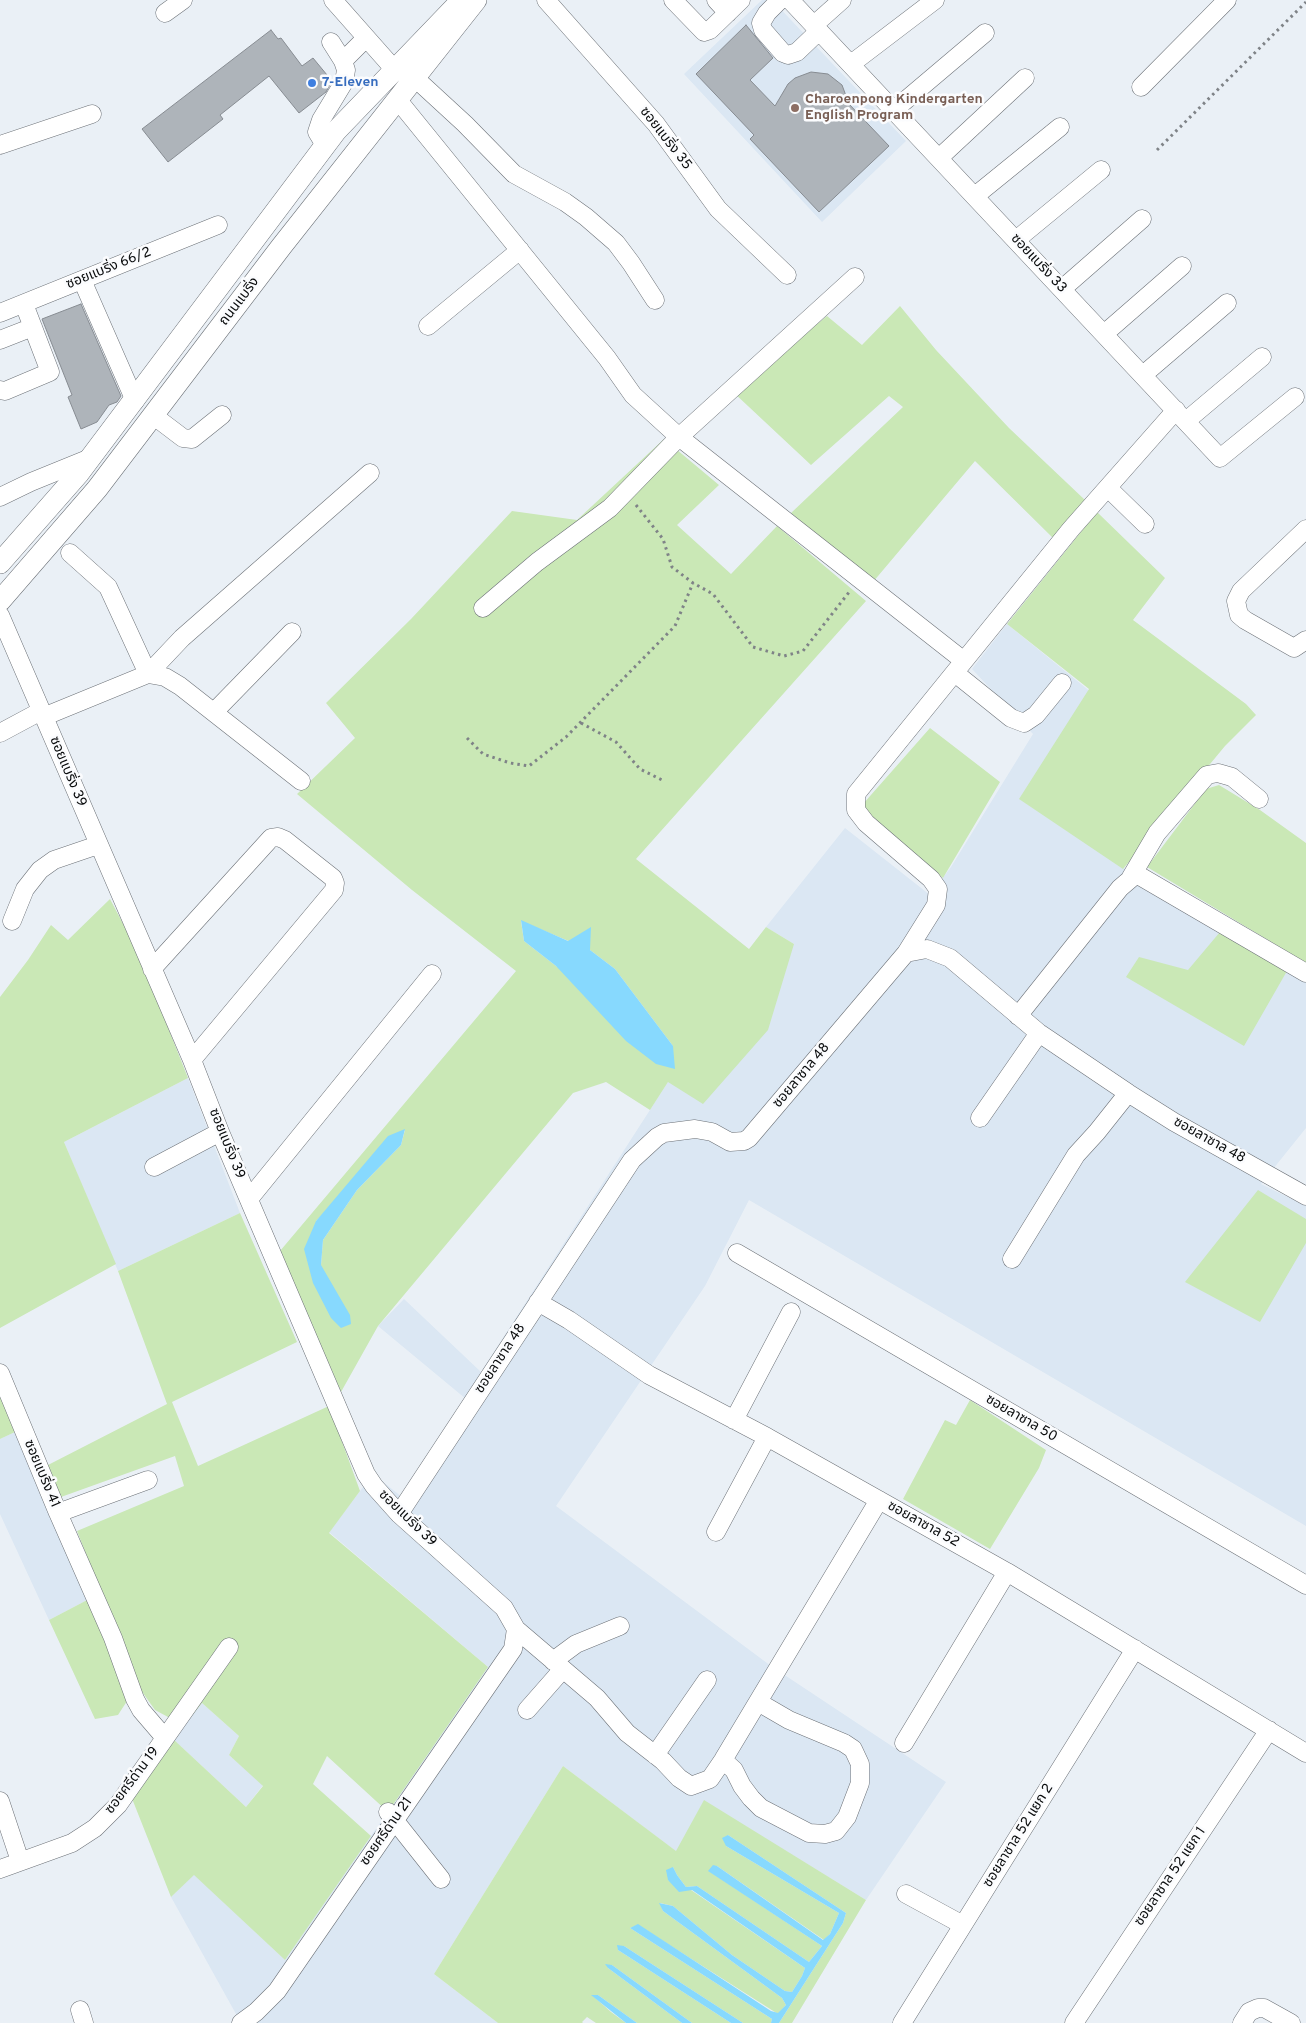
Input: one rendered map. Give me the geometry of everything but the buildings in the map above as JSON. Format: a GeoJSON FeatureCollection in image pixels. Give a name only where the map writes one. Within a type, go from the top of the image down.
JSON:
{"type":"FeatureCollection","features":[{"type":"Feature","properties":{"kind":"main road","name":"ถนนแบริ่ง"},"geometry":{"type":"LineString","coordinates":[[0,563],[90,458],[135,401],[336,130],[462,0]]}},
{"type":"Feature","properties":{"kind":"main road","name":"ถนนแบริ่ง"},"geometry":{"type":"LineString","coordinates":[[0,600],[97,489],[281,246],[476,0]]}},
{"type":"Feature","properties":{"kind":"street"},"geometry":{"type":"LineString","coordinates":[[165,13],[183,0]]}},
{"type":"Feature","properties":{"kind":"street"},"geometry":{"type":"LineString","coordinates":[[333,0],[394,69]]}},
{"type":"Feature","properties":{"kind":"street","name":"ซอยแบริ่ง 35"},"geometry":{"type":"LineString","coordinates":[[546,0],[656,124],[718,209],[787,275]]}},
{"type":"Feature","properties":{"kind":"street"},"geometry":{"type":"LineString","coordinates":[[673,0],[704,32],[710,30],[722,6],[741,0]]}},
{"type":"Feature","properties":{"kind":"street"},"geometry":{"type":"LineString","coordinates":[[780,0],[766,13],[761,23],[763,30],[788,55],[797,52],[842,0]]}},
{"type":"Feature","properties":{"kind":"street","name":"ซอยแบริ่ง 33"},"geometry":{"type":"LineString","coordinates":[[790,0],[1220,458],[1295,397]]}},
{"type":"Feature","properties":{"kind":"street"},"geometry":{"type":"LineString","coordinates":[[851,64],[934,0]]}},
{"type":"Feature","properties":{"kind":"street"},"geometry":{"type":"LineString","coordinates":[[1142,88],[1227,0]]}},
{"type":"Feature","properties":{"kind":"street"},"geometry":{"type":"LineString","coordinates":[[894,110],[985,33]]}},
{"type":"Feature","properties":{"kind":"street"},"geometry":{"type":"LineString","coordinates":[[343,61],[366,38]]}},
{"type":"Feature","properties":{"kind":"street"},"geometry":{"type":"LineString","coordinates":[[325,145],[317,132],[321,120],[344,82],[346,70],[343,61],[331,42]]}},
{"type":"Feature","properties":{"kind":"street"},"geometry":{"type":"LineString","coordinates":[[414,78],[465,124],[514,174],[566,202],[616,244],[632,263],[655,300]]}},
{"type":"Feature","properties":{"kind":"street"},"geometry":{"type":"LineString","coordinates":[[939,158],[1025,78]]}},
{"type":"Feature","properties":{"kind":"street"},"geometry":{"type":"LineString","coordinates":[[398,99],[607,358],[633,395],[679,436],[860,578],[960,667],[1011,718],[1024,723],[1036,715],[1062,683]]}},
{"type":"Feature","properties":{"kind":"street"},"geometry":{"type":"LineString","coordinates":[[0,145],[92,114]]}},
{"type":"Feature","properties":{"kind":"street"},"geometry":{"type":"LineString","coordinates":[[975,196],[1060,127]]}},
{"type":"Feature","properties":{"kind":"street"},"geometry":{"type":"LineString","coordinates":[[1016,240],[1101,170]]}},
{"type":"Feature","properties":{"kind":"street"},"geometry":{"type":"LineString","coordinates":[[1062,289],[1142,219]]}},
{"type":"Feature","properties":{"kind":"street","name":"ซอยแบริ่ง 66/2"},"geometry":{"type":"LineString","coordinates":[[0,314],[218,226]]}},
{"type":"Feature","properties":{"kind":"street"},"geometry":{"type":"LineString","coordinates":[[428,326],[520,250]]}},
{"type":"Feature","properties":{"kind":"street"},"geometry":{"type":"LineString","coordinates":[[1104,334],[1182,266]]}},
{"type":"Feature","properties":{"kind":"street"},"geometry":{"type":"LineString","coordinates":[[483,608],[537,562],[610,508],[679,436],[855,276]]}},
{"type":"Feature","properties":{"kind":"street"},"geometry":{"type":"LineString","coordinates":[[82,280],[135,401]]}},
{"type":"Feature","properties":{"kind":"street"},"geometry":{"type":"LineString","coordinates":[[1143,375],[1227,303]]}},
{"type":"Feature","properties":{"kind":"street"},"geometry":{"type":"LineString","coordinates":[[0,390],[5,391],[50,372],[24,304]]}},
{"type":"Feature","properties":{"kind":"street"},"geometry":{"type":"LineString","coordinates":[[0,340],[33,327]]}},
{"type":"Feature","properties":{"kind":"street"},"geometry":{"type":"LineString","coordinates":[[906,953],[936,905],[938,889],[931,879],[866,823],[856,810],[856,794],[1071,530],[1108,488],[1181,416],[1262,357]]}},
{"type":"Feature","properties":{"kind":"street"},"geometry":{"type":"LineString","coordinates":[[154,416],[182,438],[192,439],[222,415]]}},
{"type":"Feature","properties":{"kind":"street"},"geometry":{"type":"LineString","coordinates":[[0,497],[90,458]]}},
{"type":"Feature","properties":{"kind":"street"},"geometry":{"type":"LineString","coordinates":[[0,733],[42,714],[148,674],[182,638],[370,473]]}},
{"type":"Feature","properties":{"kind":"street"},"geometry":{"type":"LineString","coordinates":[[1108,488],[1145,524]]}},
{"type":"Feature","properties":{"kind":"street"},"geometry":{"type":"LineString","coordinates":[[1306,529],[1241,591],[1236,600],[1239,615],[1244,620],[1294,648],[1306,640]]}},
{"type":"Feature","properties":{"kind":"street"},"geometry":{"type":"LineString","coordinates":[[70,553],[108,587],[148,674]]}},
{"type":"Feature","properties":{"kind":"street","name":"ซอยแบริ่ง 39"},"geometry":{"type":"LineString","coordinates":[[0,615],[192,1060],[220,1132],[366,1474],[399,1514],[504,1608],[516,1629],[597,1698],[627,1733],[655,1755],[679,1778],[691,1786],[710,1779],[723,1760]]}},
{"type":"Feature","properties":{"kind":"street"},"geometry":{"type":"LineString","coordinates":[[214,712],[292,632]]}},
{"type":"Feature","properties":{"kind":"street"},"geometry":{"type":"LineString","coordinates":[[148,674],[165,677],[180,686],[301,781]]}},
{"type":"Feature","properties":{"kind":"street"},"geometry":{"type":"LineString","coordinates":[[1018,1016],[1073,945],[1131,877],[1157,833],[1207,775],[1218,773],[1232,777],[1259,799]]}},
{"type":"Feature","properties":{"kind":"street"},"geometry":{"type":"LineString","coordinates":[[152,969],[271,838],[278,837],[285,840],[332,878],[334,890],[192,1060]]}},
{"type":"Feature","properties":{"kind":"street"},"geometry":{"type":"LineString","coordinates":[[12,922],[24,889],[40,870],[54,860],[98,845]]}},
{"type":"Feature","properties":{"kind":"street"},"geometry":{"type":"LineString","coordinates":[[1131,877],[1138,876],[1306,973]]}},
{"type":"Feature","properties":{"kind":"street","name":"ซอยลาซาล 48"},"geometry":{"type":"LineString","coordinates":[[399,1514],[632,1160],[664,1133],[695,1129],[712,1132],[730,1142],[749,1138],[906,953],[927,949],[950,958],[1039,1033],[1128,1093],[1174,1122],[1306,1196]]}},
{"type":"Feature","properties":{"kind":"street"},"geometry":{"type":"LineString","coordinates":[[249,1200],[432,974]]}},
{"type":"Feature","properties":{"kind":"street"},"geometry":{"type":"LineString","coordinates":[[980,1118],[1039,1033]]}},
{"type":"Feature","properties":{"kind":"street"},"geometry":{"type":"LineString","coordinates":[[1012,1259],[1076,1155],[1128,1093]]}},
{"type":"Feature","properties":{"kind":"street"},"geometry":{"type":"LineString","coordinates":[[154,1167],[220,1132]]}},
{"type":"Feature","properties":{"kind":"street","name":"ซอยลาซาล 50"},"geometry":{"type":"LineString","coordinates":[[737,1254],[1306,1585]]}},
{"type":"Feature","properties":{"kind":"street","name":"ซอยลาซาล 52"},"geometry":{"type":"LineString","coordinates":[[538,1302],[569,1320],[649,1375],[767,1437],[1007,1572],[1306,1753]]}},
{"type":"Feature","properties":{"kind":"street"},"geometry":{"type":"LineString","coordinates":[[734,1420],[791,1312]]}},
{"type":"Feature","properties":{"kind":"street","name":"ซอยแบริ่ง 41"},"geometry":{"type":"LineString","coordinates":[[0,1373],[58,1513],[148,1480]]}},
{"type":"Feature","properties":{"kind":"street"},"geometry":{"type":"LineString","coordinates":[[716,1532],[767,1437]]}},
{"type":"Feature","properties":{"kind":"street"},"geometry":{"type":"LineString","coordinates":[[758,1702],[789,1720],[844,1743],[853,1749],[860,1764],[860,1783],[847,1817],[836,1831],[825,1834],[809,1833],[761,1808],[742,1786],[734,1770],[723,1760],[758,1702],[880,1500]]}},
{"type":"Feature","properties":{"kind":"street"},"geometry":{"type":"LineString","coordinates":[[58,1513],[113,1638],[135,1699],[141,1710],[165,1738]]}},
{"type":"Feature","properties":{"kind":"street"},"geometry":{"type":"LineString","coordinates":[[904,1744],[1007,1572]]}},
{"type":"Feature","properties":{"kind":"street"},"geometry":{"type":"LineString","coordinates":[[527,1710],[558,1665],[576,1644],[620,1626]]}},
{"type":"Feature","properties":{"kind":"street","name":"ซอยศรีด่าน 21"},"geometry":{"type":"LineString","coordinates":[[241,2023],[256,2012],[277,1991],[391,1816],[513,1649],[516,1629]]}},
{"type":"Feature","properties":{"kind":"street","name":"ซอยศรีด่าน 19"},"geometry":{"type":"LineString","coordinates":[[0,1869],[72,1843],[95,1828],[118,1805],[229,1647]]}},
{"type":"Feature","properties":{"kind":"street","name":"ซอยลาซาล 52 แยก 2"},"geometry":{"type":"LineString","coordinates":[[902,2023],[1135,1649]]}},
{"type":"Feature","properties":{"kind":"street"},"geometry":{"type":"LineString","coordinates":[[655,1755],[707,1680]]}},
{"type":"Feature","properties":{"kind":"street","name":"ซอยลาซาล 52 แยก 1"},"geometry":{"type":"LineString","coordinates":[[1074,2023],[1269,1730]]}},
{"type":"Feature","properties":{"kind":"street"},"geometry":{"type":"LineString","coordinates":[[0,1801],[20,1861]]}},
{"type":"Feature","properties":{"kind":"street"},"geometry":{"type":"LineString","coordinates":[[391,1816],[441,1879]]}},
{"type":"Feature","properties":{"kind":"street"},"geometry":{"type":"LineString","coordinates":[[906,1894],[963,1925]]}},
{"type":"Feature","properties":{"kind":"street"},"geometry":{"type":"LineString","coordinates":[[1242,2023],[1249,2012],[1258,2008],[1264,2008],[1290,2023]]}},
{"type":"Feature","properties":{"kind":"path"},"geometry":{"type":"LineString","coordinates":[[1157,150],[1306,2]]}},
{"type":"Feature","properties":{"kind":"path"},"geometry":{"type":"LineString","coordinates":[[625,492],[663,540],[672,567],[693,583],[713,594],[753,646],[784,656],[803,651],[860,578]]}},
{"type":"Feature","properties":{"kind":"path"},"geometry":{"type":"LineString","coordinates":[[467,738],[483,754],[510,763],[529,766],[581,722],[675,626],[693,583]]}},
{"type":"Feature","properties":{"kind":"path"},"geometry":{"type":"LineString","coordinates":[[581,722],[616,742],[640,769],[662,780]]}},
{"type":"Feature","properties":{"kind":"shaded area","name":"Charoenpong Kindergarten English Program"},"geometry":{"type":"Polygon","coordinates":[[[762,0],[772,0],[906,141],[822,222],[684,74],[762,0]]]}},
{"type":"Feature","properties":{"kind":"shaded area"},"geometry":{"type":"Polygon","coordinates":[[[1007,624],[1092,693],[1020,799],[1220,932],[1306,983],[1306,1128],[1261,1184],[1306,1206],[1306,1526],[749,1200],[705,1286],[556,1506],[771,1666],[946,1782],[866,1900],[704,1801],[677,1852],[563,1766],[434,1974],[498,2023],[241,2023],[171,1897],[194,1874],[285,1960],[488,1667],[329,1532],[373,1474],[402,1497],[466,1399],[378,1326],[404,1299],[481,1372],[668,1082],[794,944],[766,927],[845,828],[930,895],[951,867],[1033,734],[972,669],[1007,624]]]}},
{"type":"Feature","properties":{"kind":"shaded area"},"geometry":{"type":"Polygon","coordinates":[[[188,1078],[240,1213],[118,1271],[64,1142],[188,1078]]]}},
{"type":"Feature","properties":{"kind":"shaded area"},"geometry":{"type":"Polygon","coordinates":[[[15,1432],[91,1598],[49,1620],[0,1514],[0,1439],[15,1432]]]}},
{"type":"Feature","properties":{"kind":"shaded area"},"geometry":{"type":"Polygon","coordinates":[[[202,1703],[239,1736],[229,1755],[263,1785],[246,1807],[172,1738],[202,1703]]]}},
{"type":"Feature","properties":{"kind":"green space"},"geometry":{"type":"Polygon","coordinates":[[[900,306],[936,350],[1009,428],[1085,500],[1053,538],[975,461],[873,582],[791,513],[903,407],[889,396],[811,465],[733,392],[827,316],[862,345],[900,306]]]}},
{"type":"Feature","properties":{"kind":"green space"},"geometry":{"type":"Polygon","coordinates":[[[664,439],[719,485],[677,525],[731,574],[777,526],[866,601],[636,859],[749,949],[766,927],[794,944],[768,1030],[703,1104],[668,1082],[650,1110],[606,1082],[573,1093],[378,1326],[341,1392],[280,1251],[516,971],[412,890],[297,794],[355,738],[326,703],[411,619],[512,511],[577,520],[664,439]],[[521,921],[524,941],[556,966],[673,1046],[615,969],[590,950],[521,921]],[[405,1130],[316,1221],[321,1265],[323,1240],[357,1190],[401,1145],[405,1130]]]}},
{"type":"Feature","properties":{"kind":"green space"},"geometry":{"type":"Polygon","coordinates":[[[1097,512],[1165,578],[1133,620],[1246,704],[1256,715],[1225,746],[1123,869],[1019,799],[1089,689],[1007,624],[1097,512]]]}},
{"type":"Feature","properties":{"kind":"green space"},"geometry":{"type":"Polygon","coordinates":[[[930,728],[1000,782],[943,878],[867,817],[863,804],[930,728]]]}},
{"type":"Feature","properties":{"kind":"green space"},"geometry":{"type":"Polygon","coordinates":[[[1219,785],[1260,810],[1306,843],[1306,963],[1147,867],[1206,789],[1219,785]]]}},
{"type":"Feature","properties":{"kind":"green space"},"geometry":{"type":"Polygon","coordinates":[[[110,899],[138,952],[188,1078],[64,1142],[116,1264],[0,1328],[0,997],[51,925],[68,940],[110,899]]]}},
{"type":"Feature","properties":{"kind":"green space"},"geometry":{"type":"Polygon","coordinates":[[[1220,932],[1287,971],[1244,1046],[1126,977],[1139,957],[1188,970],[1220,932]]]}},
{"type":"Feature","properties":{"kind":"green space"},"geometry":{"type":"Polygon","coordinates":[[[1258,1190],[1306,1219],[1306,1243],[1260,1322],[1185,1282],[1258,1190]]]}},
{"type":"Feature","properties":{"kind":"green space"},"geometry":{"type":"Polygon","coordinates":[[[240,1213],[297,1342],[172,1402],[198,1466],[329,1406],[360,1491],[329,1533],[488,1667],[388,1812],[327,1756],[313,1784],[371,1836],[285,1960],[194,1875],[171,1897],[131,1796],[172,1738],[246,1807],[263,1786],[229,1755],[239,1736],[202,1703],[187,1722],[168,1717],[155,1710],[138,1686],[77,1531],[184,1486],[175,1456],[61,1497],[48,1465],[167,1404],[118,1271],[240,1213]]]}},
{"type":"Feature","properties":{"kind":"green space"},"geometry":{"type":"Polygon","coordinates":[[[0,1393],[15,1432],[0,1439],[0,1393]]]}},
{"type":"Feature","properties":{"kind":"green space"},"geometry":{"type":"Polygon","coordinates":[[[970,1400],[1046,1450],[1039,1468],[990,1549],[903,1499],[945,1420],[956,1425],[970,1400]]]}},
{"type":"Feature","properties":{"kind":"green space"},"geometry":{"type":"Polygon","coordinates":[[[91,1598],[129,1698],[118,1715],[95,1719],[49,1620],[91,1598]]]}},
{"type":"Feature","properties":{"kind":"green space"},"geometry":{"type":"Polygon","coordinates":[[[563,1766],[676,1851],[704,1800],[866,1900],[792,2023],[779,2023],[843,1923],[846,1913],[728,1835],[726,1846],[839,1913],[830,1934],[824,1940],[717,1866],[709,1871],[822,1946],[809,1962],[697,1886],[686,1887],[673,1867],[668,1880],[691,1890],[805,1968],[792,1992],[785,1991],[732,1955],[673,1906],[660,1903],[663,1911],[782,1998],[786,2005],[778,2014],[638,1925],[630,1928],[772,2019],[771,2023],[743,2023],[624,1946],[618,1950],[731,2023],[692,2023],[612,1965],[608,1968],[682,2023],[637,2023],[598,1995],[592,1995],[626,2023],[596,2023],[587,2017],[583,2023],[498,2023],[434,1974],[563,1766]]]}},
{"type":"Feature","properties":{"kind":"water"},"geometry":{"type":"Polygon","coordinates":[[[521,920],[568,941],[591,927],[590,950],[615,969],[673,1046],[675,1069],[656,1064],[626,1041],[556,966],[524,941],[521,920]]]}},
{"type":"Feature","properties":{"kind":"water"},"geometry":{"type":"Polygon","coordinates":[[[405,1129],[401,1145],[357,1190],[323,1240],[321,1265],[350,1315],[351,1324],[341,1328],[331,1318],[313,1283],[304,1249],[316,1221],[388,1136],[405,1129]]]}},
{"type":"Feature","properties":{"kind":"water"},"geometry":{"type":"Polygon","coordinates":[[[728,1835],[846,1913],[843,1923],[779,2023],[771,2023],[772,2019],[630,1928],[638,1924],[771,2011],[778,2013],[786,2005],[782,1998],[663,1911],[659,1903],[673,1906],[732,1955],[785,1991],[792,1992],[805,1968],[692,1890],[679,1892],[668,1880],[666,1870],[673,1867],[686,1887],[697,1886],[809,1962],[822,1946],[708,1871],[713,1865],[717,1866],[823,1940],[830,1934],[839,1913],[726,1846],[722,1838],[728,1835]]]}},
{"type":"Feature","properties":{"kind":"water"},"geometry":{"type":"Polygon","coordinates":[[[617,1945],[624,1946],[743,2023],[731,2023],[618,1950],[617,1945]]]}},
{"type":"Feature","properties":{"kind":"water"},"geometry":{"type":"Polygon","coordinates":[[[605,1964],[612,1965],[692,2023],[682,2023],[605,1964]]]}},
{"type":"Feature","properties":{"kind":"water"},"geometry":{"type":"Polygon","coordinates":[[[591,1995],[598,1995],[637,2023],[626,2023],[591,1995]]]}},
{"type":"Feature","properties":{"kind":"place","name":"7-Eleven"},"geometry":{"type":"Point","coordinates":[312,83]}},
{"type":"Feature","properties":{"kind":"place","name":"Charoenpong Kindergarten English Program"},"geometry":{"type":"Point","coordinates":[795,108]}}]}
